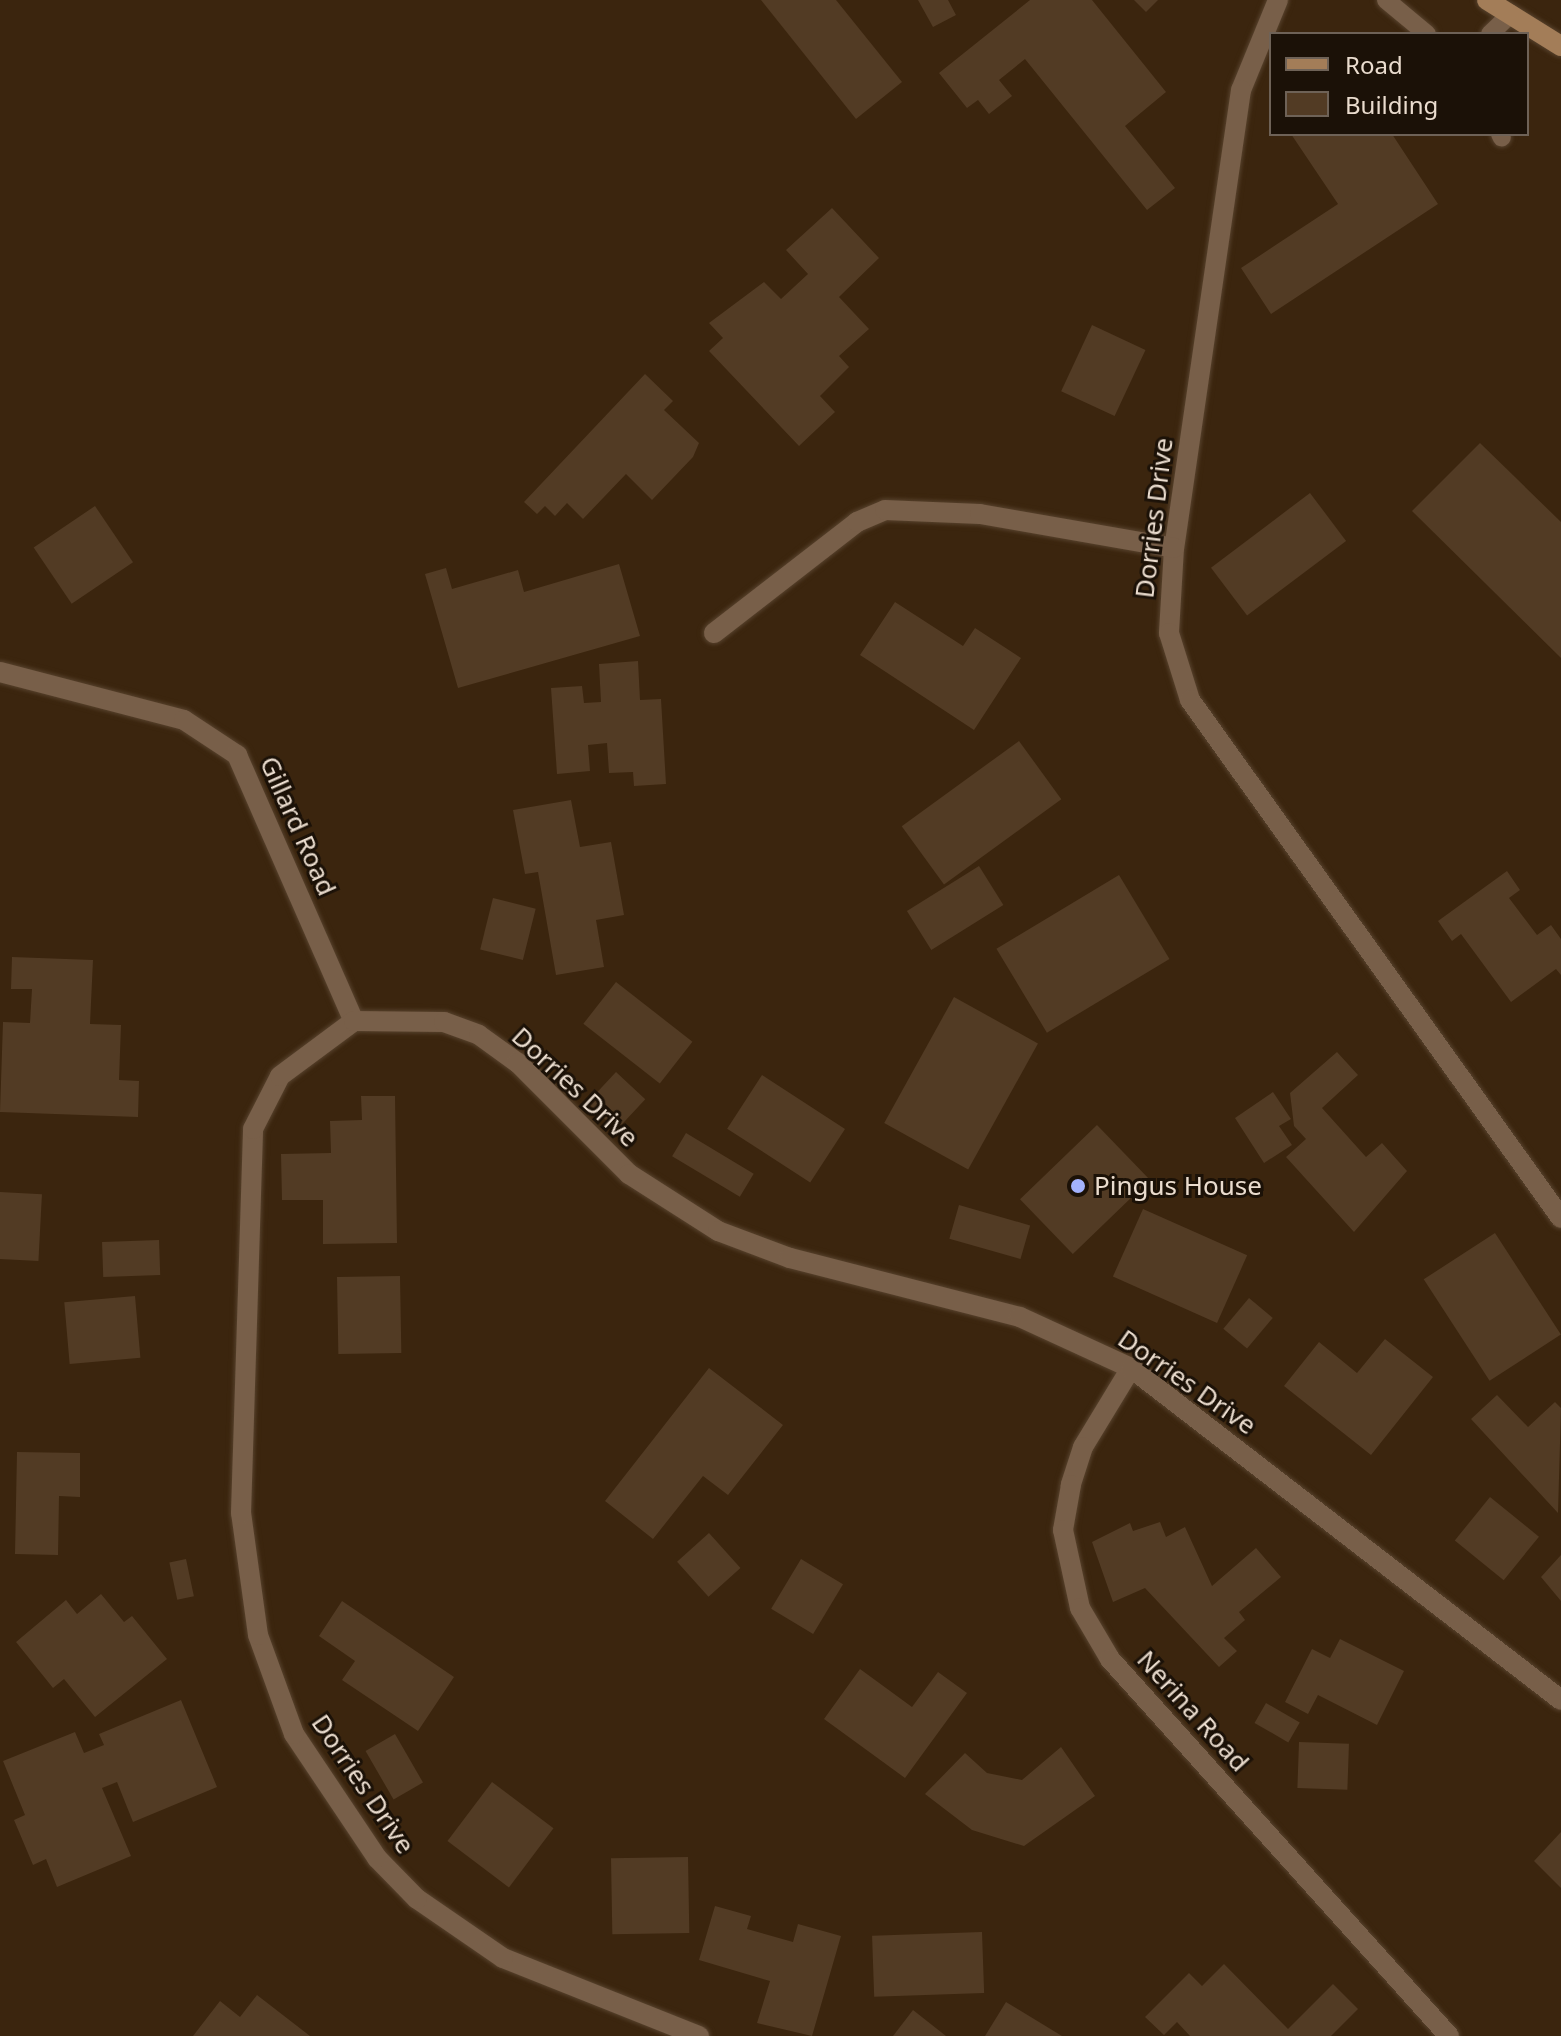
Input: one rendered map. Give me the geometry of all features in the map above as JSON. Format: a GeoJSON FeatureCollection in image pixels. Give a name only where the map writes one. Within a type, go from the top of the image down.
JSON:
{"type":"FeatureCollection","features":[{"type":"Feature","properties":{"kind":"main road"},"geometry":{"type":"LineString","coordinates":[[1487,0],[1561,46]]}},
{"type":"Feature","properties":{"kind":"street","name":"Dorries Drive"},"geometry":{"type":"LineString","coordinates":[[1278,0],[1241,90],[1174,548],[1169,633],[1190,700],[1561,1218]]}},
{"type":"Feature","properties":{"kind":"street"},"geometry":{"type":"LineString","coordinates":[[714,633],[857,522],[885,510],[980,514],[1174,548]]}},
{"type":"Feature","properties":{"kind":"street","name":"Gillard Road"},"geometry":{"type":"LineString","coordinates":[[0,672],[184,720],[237,755],[354,1021]]}},
{"type":"Feature","properties":{"kind":"street","name":"Dorries Drive"},"geometry":{"type":"LineString","coordinates":[[699,2036],[503,1958],[417,1899],[377,1858],[294,1734],[258,1635],[241,1513],[253,1129],[280,1076],[354,1021],[444,1022],[479,1035],[518,1063],[629,1174],[718,1231],[790,1258],[1020,1317],[1131,1368],[1561,1700]]}},
{"type":"Feature","properties":{"kind":"street","name":"Nerina Road"},"geometry":{"type":"LineString","coordinates":[[1131,1368],[1083,1447],[1071,1485],[1063,1530],[1080,1608],[1110,1659],[1449,2036]]}},
{"type":"Feature","properties":{"kind":"lane"},"geometry":{"type":"LineString","coordinates":[[1386,0],[1425,32]]}},
{"type":"Feature","properties":{"kind":"lane"},"geometry":{"type":"LineString","coordinates":[[1492,32],[1511,14]]}},
{"type":"Feature","properties":{"kind":"building"},"geometry":{"type":"Polygon","coordinates":[[[761,0],[836,0],[902,82],[856,119],[761,0]]]}},
{"type":"Feature","properties":{"kind":"building"},"geometry":{"type":"Polygon","coordinates":[[[918,0],[948,0],[956,15],[933,27],[918,0]]]}},
{"type":"Feature","properties":{"kind":"building"},"geometry":{"type":"Polygon","coordinates":[[[1030,0],[1092,0],[1166,92],[1125,126],[1175,188],[1147,210],[1025,59],[999,80],[1012,96],[989,114],[978,100],[967,108],[939,73],[1030,0]]]}},
{"type":"Feature","properties":{"kind":"building"},"geometry":{"type":"Polygon","coordinates":[[[1134,0],[1158,0],[1146,12],[1134,0]]]}},
{"type":"Feature","properties":{"kind":"building"},"geometry":{"type":"Polygon","coordinates":[[[1292,136],[1393,136],[1438,204],[1271,314],[1241,268],[1338,204],[1292,136]]]}},
{"type":"Feature","properties":{"kind":"building"},"geometry":{"type":"Polygon","coordinates":[[[832,208],[879,258],[839,297],[869,329],[839,356],[849,367],[820,396],[835,412],[799,446],[709,351],[723,338],[709,323],[764,282],[781,299],[808,274],[786,250],[832,208]]]}},
{"type":"Feature","properties":{"kind":"building"},"geometry":{"type":"Polygon","coordinates":[[[1092,325],[1145,350],[1115,416],[1061,391],[1092,325]]]}},
{"type":"Feature","properties":{"kind":"building"},"geometry":{"type":"Polygon","coordinates":[[[645,374],[673,401],[664,410],[699,443],[693,457],[652,500],[626,474],[583,519],[567,503],[555,516],[545,506],[537,514],[524,502],[645,374]]]}},
{"type":"Feature","properties":{"kind":"building"},"geometry":{"type":"Polygon","coordinates":[[[1480,443],[1561,522],[1561,658],[1412,511],[1480,443]]]}},
{"type":"Feature","properties":{"kind":"building"},"geometry":{"type":"Polygon","coordinates":[[[1310,493],[1346,541],[1247,616],[1211,568],[1310,493]]]}},
{"type":"Feature","properties":{"kind":"building"},"geometry":{"type":"Polygon","coordinates":[[[95,506],[133,562],[72,604],[34,547],[95,506]]]}},
{"type":"Feature","properties":{"kind":"building"},"geometry":{"type":"Polygon","coordinates":[[[619,564],[640,636],[458,688],[425,574],[446,568],[452,589],[518,570],[524,592],[619,564]]]}},
{"type":"Feature","properties":{"kind":"building"},"geometry":{"type":"Polygon","coordinates":[[[895,602],[963,646],[975,628],[1021,658],[974,730],[860,655],[895,602]]]}},
{"type":"Feature","properties":{"kind":"building"},"geometry":{"type":"Polygon","coordinates":[[[638,661],[640,700],[661,699],[666,784],[634,786],[633,772],[609,773],[607,743],[588,745],[590,771],[557,774],[551,688],[582,686],[584,703],[601,702],[599,664],[638,661]]]}},
{"type":"Feature","properties":{"kind":"building"},"geometry":{"type":"Polygon","coordinates":[[[1019,741],[1061,799],[944,884],[902,826],[1019,741]]]}},
{"type":"Feature","properties":{"kind":"building"},"geometry":{"type":"Polygon","coordinates":[[[571,800],[580,847],[611,842],[624,915],[596,920],[604,967],[556,975],[538,872],[525,874],[513,810],[571,800]]]}},
{"type":"Feature","properties":{"kind":"building"},"geometry":{"type":"Polygon","coordinates":[[[979,866],[1003,905],[931,950],[907,911],[979,866]]]}},
{"type":"Feature","properties":{"kind":"building"},"geometry":{"type":"Polygon","coordinates":[[[1507,871],[1520,890],[1509,898],[1537,935],[1551,925],[1561,939],[1561,975],[1556,969],[1511,1002],[1461,934],[1452,941],[1438,921],[1507,871]]]}},
{"type":"Feature","properties":{"kind":"building"},"geometry":{"type":"Polygon","coordinates":[[[1119,875],[1169,959],[1047,1033],[996,949],[1119,875]]]}},
{"type":"Feature","properties":{"kind":"building"},"geometry":{"type":"Polygon","coordinates":[[[493,898],[536,909],[523,960],[480,949],[493,898]]]}},
{"type":"Feature","properties":{"kind":"building"},"geometry":{"type":"Polygon","coordinates":[[[12,957],[93,960],[90,1024],[121,1025],[119,1080],[139,1081],[138,1117],[0,1112],[3,1022],[30,1023],[32,989],[11,989],[12,957]]]}},
{"type":"Feature","properties":{"kind":"building"},"geometry":{"type":"Polygon","coordinates":[[[616,982],[692,1042],[660,1083],[583,1024],[616,982]]]}},
{"type":"Feature","properties":{"kind":"building"},"geometry":{"type":"Polygon","coordinates":[[[954,997],[1038,1044],[968,1169],[884,1123],[954,997]]]}},
{"type":"Feature","properties":{"kind":"building"},"geometry":{"type":"Polygon","coordinates":[[[1337,1052],[1358,1075],[1322,1108],[1366,1157],[1382,1143],[1407,1171],[1354,1232],[1286,1157],[1306,1139],[1294,1126],[1290,1093],[1337,1052]]]}},
{"type":"Feature","properties":{"kind":"building"},"geometry":{"type":"Polygon","coordinates":[[[616,1072],[645,1099],[617,1130],[587,1103],[616,1072]]]}},
{"type":"Feature","properties":{"kind":"building"},"geometry":{"type":"Polygon","coordinates":[[[762,1075],[845,1129],[810,1183],[727,1129],[762,1075]]]}},
{"type":"Feature","properties":{"kind":"building"},"geometry":{"type":"Polygon","coordinates":[[[1273,1092],[1291,1119],[1279,1126],[1292,1145],[1264,1163],[1235,1118],[1273,1092]]]}},
{"type":"Feature","properties":{"kind":"building"},"geometry":{"type":"Polygon","coordinates":[[[361,1096],[395,1096],[397,1243],[323,1244],[323,1200],[282,1200],[281,1154],[331,1153],[330,1121],[362,1120],[361,1096]]]}},
{"type":"Feature","properties":{"kind":"building"},"geometry":{"type":"Polygon","coordinates":[[[1097,1125],[1150,1180],[1073,1254],[1020,1199],[1097,1125]]]}},
{"type":"Feature","properties":{"kind":"building"},"geometry":{"type":"Polygon","coordinates":[[[686,1133],[754,1174],[740,1197],[672,1156],[686,1133]]]}},
{"type":"Feature","properties":{"kind":"building"},"geometry":{"type":"Polygon","coordinates":[[[0,1192],[42,1194],[38,1261],[0,1259],[0,1192]]]}},
{"type":"Feature","properties":{"kind":"building"},"geometry":{"type":"Polygon","coordinates":[[[959,1205],[1030,1225],[1020,1259],[949,1239],[959,1205]]]}},
{"type":"Feature","properties":{"kind":"building"},"geometry":{"type":"Polygon","coordinates":[[[1143,1209],[1247,1255],[1217,1323],[1113,1277],[1143,1209]]]}},
{"type":"Feature","properties":{"kind":"building"},"geometry":{"type":"Polygon","coordinates":[[[1495,1233],[1561,1334],[1490,1381],[1424,1279],[1495,1233]]]}},
{"type":"Feature","properties":{"kind":"building"},"geometry":{"type":"Polygon","coordinates":[[[159,1240],[160,1275],[103,1277],[102,1242],[159,1240]]]}},
{"type":"Feature","properties":{"kind":"building"},"geometry":{"type":"Polygon","coordinates":[[[400,1276],[401,1353],[338,1354],[337,1277],[400,1276]]]}},
{"type":"Feature","properties":{"kind":"building"},"geometry":{"type":"Polygon","coordinates":[[[135,1296],[140,1358],[70,1364],[64,1302],[135,1296]]]}},
{"type":"Feature","properties":{"kind":"building"},"geometry":{"type":"Polygon","coordinates":[[[1249,1298],[1273,1318],[1247,1349],[1223,1329],[1249,1298]]]}},
{"type":"Feature","properties":{"kind":"building"},"geometry":{"type":"Polygon","coordinates":[[[1385,1339],[1433,1377],[1371,1455],[1284,1386],[1319,1342],[1357,1373],[1385,1339]]]}},
{"type":"Feature","properties":{"kind":"building"},"geometry":{"type":"Polygon","coordinates":[[[709,1368],[783,1425],[728,1495],[703,1476],[653,1539],[605,1501],[709,1368]]]}},
{"type":"Feature","properties":{"kind":"building"},"geometry":{"type":"Polygon","coordinates":[[[1497,1395],[1528,1427],[1555,1402],[1561,1408],[1558,1513],[1471,1419],[1497,1395]]]}},
{"type":"Feature","properties":{"kind":"building"},"geometry":{"type":"Polygon","coordinates":[[[17,1452],[80,1453],[80,1497],[59,1496],[58,1555],[15,1554],[17,1452]]]}},
{"type":"Feature","properties":{"kind":"building"},"geometry":{"type":"Polygon","coordinates":[[[1490,1497],[1539,1537],[1504,1580],[1455,1541],[1490,1497]]]}},
{"type":"Feature","properties":{"kind":"building"},"geometry":{"type":"Polygon","coordinates":[[[1160,1522],[1166,1537],[1185,1527],[1212,1586],[1256,1548],[1281,1577],[1239,1612],[1245,1620],[1224,1638],[1237,1651],[1219,1667],[1145,1588],[1113,1602],[1092,1542],[1130,1523],[1133,1531],[1160,1522]]]}},
{"type":"Feature","properties":{"kind":"building"},"geometry":{"type":"Polygon","coordinates":[[[709,1533],[740,1568],[708,1597],[677,1562],[709,1533]]]}},
{"type":"Feature","properties":{"kind":"building"},"geometry":{"type":"Polygon","coordinates":[[[1561,1555],[1561,1601],[1541,1577],[1561,1555]]]}},
{"type":"Feature","properties":{"kind":"building"},"geometry":{"type":"Polygon","coordinates":[[[186,1559],[194,1596],[177,1600],[169,1563],[186,1559]]]}},
{"type":"Feature","properties":{"kind":"building"},"geometry":{"type":"Polygon","coordinates":[[[801,1559],[843,1584],[813,1634],[771,1609],[801,1559]]]}},
{"type":"Feature","properties":{"kind":"building"},"geometry":{"type":"Polygon","coordinates":[[[101,1594],[124,1622],[132,1616],[167,1659],[95,1717],[64,1679],[53,1688],[16,1642],[66,1600],[77,1614],[101,1594]]]}},
{"type":"Feature","properties":{"kind":"building"},"geometry":{"type":"Polygon","coordinates":[[[342,1601],[454,1677],[418,1731],[342,1680],[355,1661],[319,1636],[342,1601]]]}},
{"type":"Feature","properties":{"kind":"building"},"geometry":{"type":"Polygon","coordinates":[[[1340,1639],[1404,1671],[1377,1725],[1318,1695],[1308,1714],[1285,1702],[1312,1649],[1330,1658],[1340,1639]]]}},
{"type":"Feature","properties":{"kind":"building"},"geometry":{"type":"Polygon","coordinates":[[[860,1669],[912,1707],[938,1672],[967,1693],[905,1778],[824,1719],[860,1669]]]}},
{"type":"Feature","properties":{"kind":"building"},"geometry":{"type":"Polygon","coordinates":[[[181,1700],[217,1787],[133,1822],[117,1782],[102,1788],[131,1856],[57,1887],[46,1859],[33,1865],[14,1820],[25,1815],[3,1761],[75,1732],[84,1753],[104,1745],[99,1734],[181,1700]]]}},
{"type":"Feature","properties":{"kind":"building"},"geometry":{"type":"Polygon","coordinates":[[[1266,1703],[1300,1722],[1288,1742],[1254,1723],[1266,1703]]]}},
{"type":"Feature","properties":{"kind":"building"},"geometry":{"type":"Polygon","coordinates":[[[395,1734],[423,1782],[394,1799],[366,1751],[395,1734]]]}},
{"type":"Feature","properties":{"kind":"building"},"geometry":{"type":"Polygon","coordinates":[[[1299,1742],[1349,1744],[1347,1790],[1297,1788],[1299,1742]]]}},
{"type":"Feature","properties":{"kind":"building"},"geometry":{"type":"Polygon","coordinates":[[[1061,1747],[1095,1796],[1024,1846],[972,1830],[925,1794],[965,1753],[987,1773],[1022,1780],[1061,1747]]]}},
{"type":"Feature","properties":{"kind":"building"},"geometry":{"type":"Polygon","coordinates":[[[492,1782],[553,1828],[509,1887],[447,1841],[492,1782]]]}},
{"type":"Feature","properties":{"kind":"building"},"geometry":{"type":"Polygon","coordinates":[[[1561,1832],[1561,1888],[1534,1861],[1561,1832]]]}},
{"type":"Feature","properties":{"kind":"building"},"geometry":{"type":"Polygon","coordinates":[[[688,1857],[689,1933],[612,1934],[611,1858],[688,1857]]]}},
{"type":"Feature","properties":{"kind":"building"},"geometry":{"type":"Polygon","coordinates":[[[715,1906],[751,1916],[747,1929],[793,1942],[798,1924],[841,1936],[812,2036],[757,2023],[770,1981],[699,1960],[715,1906]]]}},
{"type":"Feature","properties":{"kind":"building"},"geometry":{"type":"Polygon","coordinates":[[[982,1932],[984,1993],[874,1997],[872,1936],[982,1932]]]}},
{"type":"Feature","properties":{"kind":"building"},"geometry":{"type":"Polygon","coordinates":[[[1224,1964],[1288,2029],[1333,1984],[1358,2009],[1331,2036],[1190,2036],[1177,2022],[1164,2035],[1145,2017],[1189,1973],[1202,1986],[1224,1964]]]}},
{"type":"Feature","properties":{"kind":"building"},"geometry":{"type":"Polygon","coordinates":[[[257,1995],[310,2036],[193,2036],[220,2001],[240,2017],[257,1995]]]}},
{"type":"Feature","properties":{"kind":"building"},"geometry":{"type":"Polygon","coordinates":[[[1006,2002],[1062,2036],[985,2036],[1006,2002]]]}},
{"type":"Feature","properties":{"kind":"building"},"geometry":{"type":"Polygon","coordinates":[[[913,2010],[946,2036],[893,2036],[913,2010]]]}},
{"type":"Feature","properties":{"kind":"place","name":"Pingus House"},"geometry":{"type":"Point","coordinates":[1078,1186]}}]}
